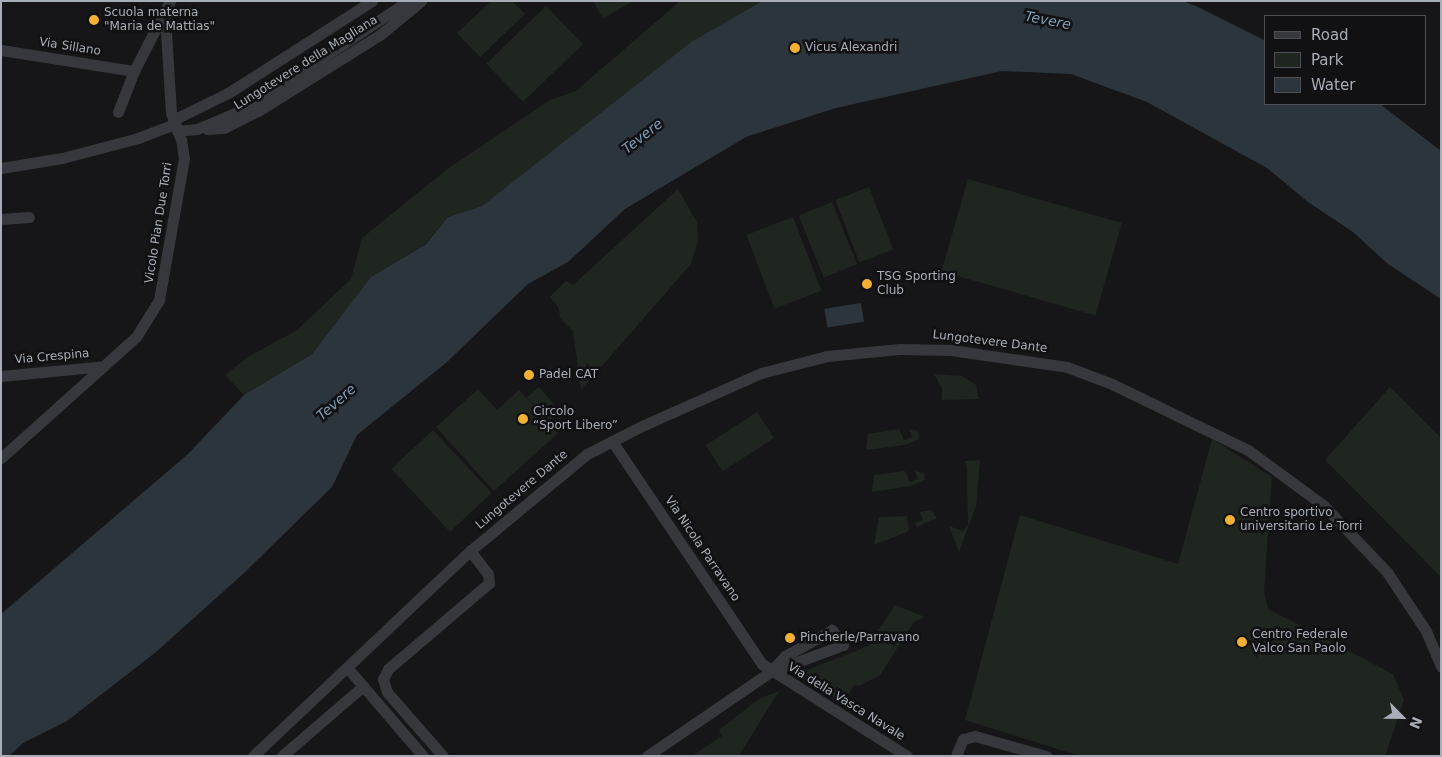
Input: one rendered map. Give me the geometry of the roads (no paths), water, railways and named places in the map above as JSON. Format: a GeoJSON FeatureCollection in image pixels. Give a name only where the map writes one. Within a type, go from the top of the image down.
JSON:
{"type":"FeatureCollection","features":[{"type":"Feature","properties":{"kind":"street"},"geometry":{"type":"LineString","coordinates":[[118,112],[134,71],[165,16],[170,1]]}},
{"type":"Feature","properties":{"kind":"street","name":"Lungotevere della Magliana"},"geometry":{"type":"LineString","coordinates":[[1,168],[62,158],[138,138],[175,125],[372,1]]}},
{"type":"Feature","properties":{"kind":"street","name":"Lungotevere della Magliana"},"geometry":{"type":"LineString","coordinates":[[197,129],[247,108],[408,1]]}},
{"type":"Feature","properties":{"kind":"street","name":"Lungotevere della Magliana"},"geometry":{"type":"LineString","coordinates":[[175,125],[197,129],[224,128],[258,111],[381,34],[421,1]]}},
{"type":"Feature","properties":{"kind":"street","name":"Vicolo Pian Due Torri"},"geometry":{"type":"LineString","coordinates":[[1,458],[136,337],[159,300],[184,158],[175,125],[165,16]]}},
{"type":"Feature","properties":{"kind":"street","name":"Via Sillano"},"geometry":{"type":"LineString","coordinates":[[1,50],[134,71]]}},
{"type":"Feature","properties":{"kind":"street"},"geometry":{"type":"LineString","coordinates":[[1,219],[29,217]]}},
{"type":"Feature","properties":{"kind":"street","name":"Lungotevere Dante"},"geometry":{"type":"LineString","coordinates":[[252,756],[348,669],[470,551],[570,466],[612,441],[733,384],[827,356],[935,349],[1067,367],[1112,384],[1248,450],[1323,504],[1387,572],[1418,618],[1441,667]]}},
{"type":"Feature","properties":{"kind":"street","name":"Via Crespina"},"geometry":{"type":"LineString","coordinates":[[1,376],[60,372],[104,366]]}},
{"type":"Feature","properties":{"kind":"street","name":"Via Nicola Parravano"},"geometry":{"type":"LineString","coordinates":[[612,441],[762,664],[770,672]]}},
{"type":"Feature","properties":{"kind":"street"},"geometry":{"type":"LineString","coordinates":[[442,756],[383,686],[388,669],[489,583],[488,574],[470,551]]}},
{"type":"Feature","properties":{"kind":"street"},"geometry":{"type":"LineString","coordinates":[[646,756],[770,672],[785,656],[832,630],[843,645],[770,672]]}},
{"type":"Feature","properties":{"kind":"street"},"geometry":{"type":"LineString","coordinates":[[348,669],[423,756]]}},
{"type":"Feature","properties":{"kind":"street","name":"Via della Vasca Navale"},"geometry":{"type":"LineString","coordinates":[[770,672],[907,756]]}},
{"type":"Feature","properties":{"kind":"street"},"geometry":{"type":"LineString","coordinates":[[282,756],[362,686]]}},
{"type":"Feature","properties":{"kind":"street"},"geometry":{"type":"LineString","coordinates":[[956,756],[963,739],[975,736],[1046,756]]}},
{"type":"Feature","properties":{"kind":"water","name":"Tevere"},"geometry":{"type":"Polygon","coordinates":[[[762,1],[1182,1],[1264,40],[1264,105],[1381,105],[1441,151],[1441,299],[1388,264],[1353,232],[1308,202],[1267,168],[1147,102],[1071,74],[1002,71],[836,108],[746,137],[625,209],[568,262],[528,284],[447,362],[357,435],[332,487],[244,573],[156,652],[67,721],[23,743],[9,756],[1,756],[1,614],[188,454],[244,395],[312,354],[371,277],[426,244],[448,217],[482,206],[691,42],[762,1]]]}},
{"type":"Feature","properties":{"kind":"water"},"geometry":{"type":"Polygon","coordinates":[[[861,303],[864,322],[827,328],[824,309],[861,303]]]}},
{"type":"Feature","properties":{"kind":"place","name":"Scuola materna \"Maria de Mattias\""},"geometry":{"type":"Point","coordinates":[94,20]}},
{"type":"Feature","properties":{"kind":"place","name":"Vicus Alexandri"},"geometry":{"type":"Point","coordinates":[795,48]}},
{"type":"Feature","properties":{"kind":"place","name":"TSG Sporting Club"},"geometry":{"type":"Point","coordinates":[867,284]}},
{"type":"Feature","properties":{"kind":"place","name":"Padel CAT"},"geometry":{"type":"Point","coordinates":[529,375]}},
{"type":"Feature","properties":{"kind":"place","name":"Circolo “Sport Libero”"},"geometry":{"type":"Point","coordinates":[523,419]}},
{"type":"Feature","properties":{"kind":"place","name":"Centro sportivo universitario Le Torri"},"geometry":{"type":"Point","coordinates":[1230,520]}},
{"type":"Feature","properties":{"kind":"place","name":"Pincherle/Parravano"},"geometry":{"type":"Point","coordinates":[790,638]}},
{"type":"Feature","properties":{"kind":"place","name":"Centro Federale Valco San Paolo"},"geometry":{"type":"Point","coordinates":[1242,642]}}]}
